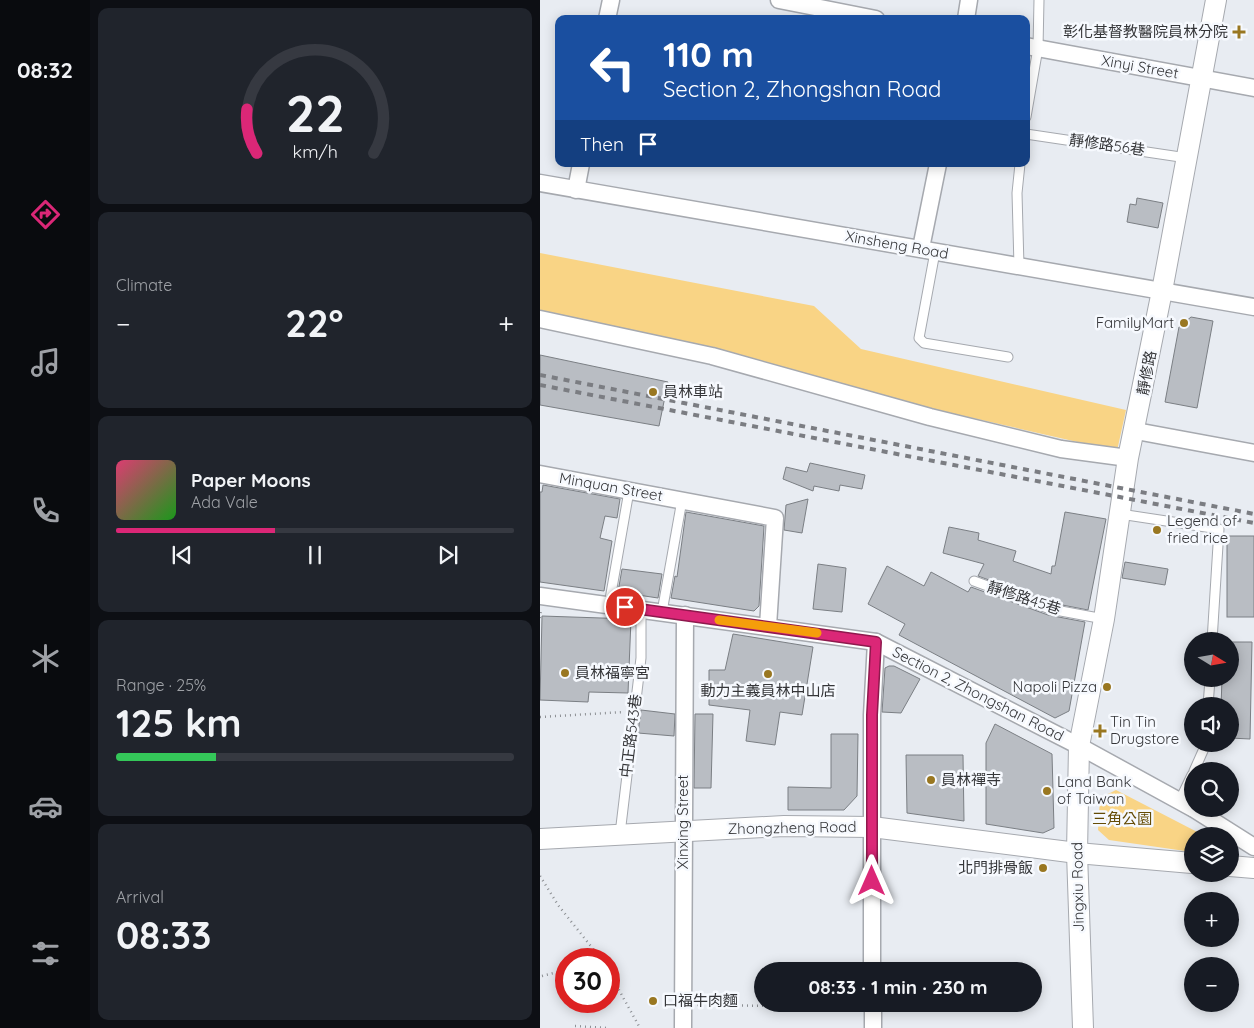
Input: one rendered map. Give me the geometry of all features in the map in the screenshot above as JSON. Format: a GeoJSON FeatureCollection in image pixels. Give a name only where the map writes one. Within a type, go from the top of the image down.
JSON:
{"type":"FeatureCollection","features":[{"type":"Feature","properties":{"kind":"street"},"geometry":{"type":"LineString","coordinates":[[608,15],[611,0]]}},
{"type":"Feature","properties":{"kind":"street"},"geometry":{"type":"LineString","coordinates":[[779,0],[856,15]]}},
{"type":"Feature","properties":{"kind":"street"},"geometry":{"type":"LineString","coordinates":[[967,15],[969,0]]}},
{"type":"Feature","properties":{"kind":"street","name":"靜修路"},"geometry":{"type":"LineString","coordinates":[[1079,746],[1104,618],[1128,458],[1136,431],[1216,0]]}},
{"type":"Feature","properties":{"kind":"street","name":"Xinyi Street"},"geometry":{"type":"LineString","coordinates":[[1032,48],[1254,88]]}},
{"type":"Feature","properties":{"kind":"street"},"geometry":{"type":"LineString","coordinates":[[576,190],[580,167]]}},
{"type":"Feature","properties":{"kind":"street"},"geometry":{"type":"LineString","coordinates":[[928,250],[938,167]]}},
{"type":"Feature","properties":{"kind":"street","name":"Xinsheng Road"},"geometry":{"type":"LineString","coordinates":[[540,183],[1254,307]]}},
{"type":"Feature","properties":{"kind":"street"},"geometry":{"type":"LineString","coordinates":[[540,319],[712,356],[930,417],[1061,449],[1128,458]]}},
{"type":"Feature","properties":{"kind":"street"},"geometry":{"type":"LineString","coordinates":[[1136,431],[1254,453]]}},
{"type":"Feature","properties":{"kind":"street","name":"Minquan Street"},"geometry":{"type":"LineString","coordinates":[[540,474],[775,518],[768,626]]}},
{"type":"Feature","properties":{"kind":"street","name":"Section 2, Zhongshan Road"},"geometry":{"type":"LineString","coordinates":[[540,596],[876,642],[1079,746],[1184,803]]}},
{"type":"Feature","properties":{"kind":"street","name":"Xinxing Street"},"geometry":{"type":"LineString","coordinates":[[683,1028],[685,615]]}},
{"type":"Feature","properties":{"kind":"street"},"geometry":{"type":"LineString","coordinates":[[872,962],[872,715],[876,642]]}},
{"type":"Feature","properties":{"kind":"street","name":"Jingxiu Road"},"geometry":{"type":"LineString","coordinates":[[1079,746],[1077,853],[1083,1028]]}},
{"type":"Feature","properties":{"kind":"street","name":"Section 2, Zhongshan Road"},"geometry":{"type":"LineString","coordinates":[[1206,817],[1254,847]]}},
{"type":"Feature","properties":{"kind":"street","name":"Zhongzheng Road"},"geometry":{"type":"LineString","coordinates":[[540,839],[784,826],[872,827],[1077,853],[1184,862]]}},
{"type":"Feature","properties":{"kind":"street"},"geometry":{"type":"LineString","coordinates":[[1239,867],[1254,868]]}},
{"type":"Feature","properties":{"kind":"street"},"geometry":{"type":"LineString","coordinates":[[872,1012],[873,1028]]}},
{"type":"Feature","properties":{"kind":"lane"},"geometry":{"type":"LineString","coordinates":[[1030,71],[1040,0]]}},
{"type":"Feature","properties":{"kind":"lane","name":"靜修路56巷"},"geometry":{"type":"LineString","coordinates":[[1030,135],[1187,158]]}},
{"type":"Feature","properties":{"kind":"lane"},"geometry":{"type":"LineString","coordinates":[[1019,266],[1017,193],[1020,167]]}},
{"type":"Feature","properties":{"kind":"lane"},"geometry":{"type":"LineString","coordinates":[[928,250],[919,338],[924,343],[1008,357]]}},
{"type":"Feature","properties":{"kind":"lane"},"geometry":{"type":"LineString","coordinates":[[608,605],[629,491]]}},
{"type":"Feature","properties":{"kind":"lane"},"geometry":{"type":"LineString","coordinates":[[662,612],[682,500]]}},
{"type":"Feature","properties":{"kind":"lane"},"geometry":{"type":"LineString","coordinates":[[1119,514],[1219,530],[1213,632]]}},
{"type":"Feature","properties":{"kind":"lane","name":"靜修路45巷"},"geometry":{"type":"LineString","coordinates":[[974,581],[1050,609],[1104,618]]}},
{"type":"Feature","properties":{"kind":"lane","name":"中正路543巷"},"geometry":{"type":"LineString","coordinates":[[620,834],[633,711],[641,658],[641,609]]}},
{"type":"Feature","properties":{"kind":"path"},"geometry":{"type":"LineString","coordinates":[[540,717],[633,711]]}},
{"type":"Feature","properties":{"kind":"path"},"geometry":{"type":"LineString","coordinates":[[540,876],[558,905],[592,948]]}},
{"type":"Feature","properties":{"kind":"path"},"geometry":{"type":"LineString","coordinates":[[542,976],[555,973]]}},
{"type":"Feature","properties":{"kind":"path"},"geometry":{"type":"LineString","coordinates":[[620,992],[640,1028]]}},
{"type":"Feature","properties":{"kind":"path"},"geometry":{"type":"LineString","coordinates":[[683,1004],[754,1005]]}},
{"type":"Feature","properties":{"kind":"path"},"geometry":{"type":"LineString","coordinates":[[574,1026],[607,1028]]}},
{"type":"Feature","properties":{"kind":"green space"},"geometry":{"type":"Polygon","coordinates":[[[540,253],[814,306],[861,349],[1126,410],[1117,451],[942,411],[706,346],[540,311],[540,253]]]}},
{"type":"Feature","properties":{"kind":"green space","name":"三角公園"},"geometry":{"type":"Polygon","coordinates":[[[1116,790],[1188,827],[1184,827],[1184,851],[1109,840],[1098,830],[1100,798],[1116,790]]]}},
{"type":"Feature","properties":{"kind":"building"},"geometry":{"type":"Polygon","coordinates":[[[1137,198],[1163,203],[1158,228],[1127,222],[1130,204],[1136,205],[1137,198]]]}},
{"type":"Feature","properties":{"kind":"building"},"geometry":{"type":"Polygon","coordinates":[[[1191,317],[1213,321],[1197,408],[1165,402],[1179,327],[1191,317]]]}},
{"type":"Feature","properties":{"kind":"building","name":"員林車站"},"geometry":{"type":"Polygon","coordinates":[[[540,355],[668,382],[659,426],[540,405],[540,355]]]}},
{"type":"Feature","properties":{"kind":"building"},"geometry":{"type":"Polygon","coordinates":[[[810,463],[865,475],[862,489],[840,485],[839,491],[814,486],[813,491],[783,479],[786,467],[807,472],[810,463]]]}},
{"type":"Feature","properties":{"kind":"building"},"geometry":{"type":"Polygon","coordinates":[[[543,485],[620,499],[617,518],[605,516],[600,538],[612,541],[604,591],[540,582],[540,492],[542,492],[543,485]]]}},
{"type":"Feature","properties":{"kind":"building"},"geometry":{"type":"Polygon","coordinates":[[[808,499],[802,533],[784,530],[786,505],[808,499]]]}},
{"type":"Feature","properties":{"kind":"building"},"geometry":{"type":"Polygon","coordinates":[[[686,512],[764,526],[759,606],[754,611],[671,598],[675,576],[677,577],[686,512]]]}},
{"type":"Feature","properties":{"kind":"building"},"geometry":{"type":"Polygon","coordinates":[[[1065,512],[1106,519],[1088,610],[1052,603],[978,576],[984,564],[943,553],[949,527],[979,533],[978,540],[1016,551],[1013,561],[1051,574],[1052,566],[1055,566],[1065,512]]]}},
{"type":"Feature","properties":{"kind":"building"},"geometry":{"type":"Polygon","coordinates":[[[1227,536],[1254,536],[1254,617],[1227,617],[1227,536]]]}},
{"type":"Feature","properties":{"kind":"building"},"geometry":{"type":"Polygon","coordinates":[[[1125,562],[1168,569],[1165,585],[1122,578],[1125,562]]]}},
{"type":"Feature","properties":{"kind":"building"},"geometry":{"type":"Polygon","coordinates":[[[818,564],[846,568],[842,612],[813,609],[818,564]]]}},
{"type":"Feature","properties":{"kind":"building"},"geometry":{"type":"Polygon","coordinates":[[[887,566],[924,586],[931,572],[968,592],[971,587],[1048,615],[1085,622],[1069,711],[1055,718],[899,635],[905,624],[868,604],[887,566]]]}},
{"type":"Feature","properties":{"kind":"building"},"geometry":{"type":"Polygon","coordinates":[[[622,569],[662,574],[658,598],[618,592],[622,569]]]}},
{"type":"Feature","properties":{"kind":"building"},"geometry":{"type":"Polygon","coordinates":[[[542,616],[631,619],[628,693],[589,692],[588,702],[540,700],[542,616]]]}},
{"type":"Feature","properties":{"kind":"building"},"geometry":{"type":"Polygon","coordinates":[[[733,634],[813,647],[802,715],[780,712],[775,745],[746,741],[750,710],[709,705],[709,670],[725,670],[733,634]]]}},
{"type":"Feature","properties":{"kind":"building"},"geometry":{"type":"Polygon","coordinates":[[[1239,642],[1252,642],[1250,739],[1239,738],[1239,697],[1221,697],[1222,688],[1239,688],[1239,642]]]}},
{"type":"Feature","properties":{"kind":"building"},"geometry":{"type":"Polygon","coordinates":[[[894,666],[920,679],[901,713],[882,712],[885,668],[894,666]]]}},
{"type":"Feature","properties":{"kind":"building"},"geometry":{"type":"Polygon","coordinates":[[[641,710],[675,714],[674,736],[638,733],[641,710]]]}},
{"type":"Feature","properties":{"kind":"building"},"geometry":{"type":"Polygon","coordinates":[[[695,714],[713,714],[711,788],[694,788],[695,714]]]}},
{"type":"Feature","properties":{"kind":"building"},"geometry":{"type":"Polygon","coordinates":[[[995,724],[1052,754],[1054,828],[1043,833],[986,824],[986,743],[995,724]]]}},
{"type":"Feature","properties":{"kind":"building"},"geometry":{"type":"Polygon","coordinates":[[[831,734],[858,734],[857,796],[844,810],[788,810],[788,787],[831,788],[831,734]]]}},
{"type":"Feature","properties":{"kind":"building"},"geometry":{"type":"Polygon","coordinates":[[[906,755],[963,755],[964,821],[907,813],[906,755]]]}},
{"type":"Feature","properties":{"kind":"railway"},"geometry":{"type":"LineString","coordinates":[[540,375],[1254,514]]}},
{"type":"Feature","properties":{"kind":"railway"},"geometry":{"type":"LineString","coordinates":[[540,385],[1254,523]]}},
{"type":"Feature","properties":{"kind":"slow traffic"},"geometry":{"type":"LineString","coordinates":[[719,620],[817,633]]}},
{"type":"Feature","properties":{"kind":"place","name":"彰化基督教醫院員林分院"},"geometry":{"type":"Point","coordinates":[1239,32]}},
{"type":"Feature","properties":{"kind":"place","name":"FamilyMart"},"geometry":{"type":"Point","coordinates":[1184,323]}},
{"type":"Feature","properties":{"kind":"place","name":"員林車站"},"geometry":{"type":"Point","coordinates":[653,392]}},
{"type":"Feature","properties":{"kind":"place","name":"Legend of fried rice"},"geometry":{"type":"Point","coordinates":[1157,530]}},
{"type":"Feature","properties":{"kind":"place","name":"員林福寧宮"},"geometry":{"type":"Point","coordinates":[565,673]}},
{"type":"Feature","properties":{"kind":"place","name":"動力主義員林中山店"},"geometry":{"type":"Point","coordinates":[768,674]}},
{"type":"Feature","properties":{"kind":"place","name":"Napoli Pizza"},"geometry":{"type":"Point","coordinates":[1107,687]}},
{"type":"Feature","properties":{"kind":"place","name":"Tin Tin Drugstore"},"geometry":{"type":"Point","coordinates":[1100,731]}},
{"type":"Feature","properties":{"kind":"place","name":"員林禪寺"},"geometry":{"type":"Point","coordinates":[931,780]}},
{"type":"Feature","properties":{"kind":"place","name":"Land Bank of Taiwan"},"geometry":{"type":"Point","coordinates":[1047,791]}},
{"type":"Feature","properties":{"kind":"place","name":"北門排骨飯"},"geometry":{"type":"Point","coordinates":[1043,868]}},
{"type":"Feature","properties":{"kind":"place","name":"口福牛肉麵"},"geometry":{"type":"Point","coordinates":[653,1001]}},
{"type":"Feature","properties":{"kind":"route"},"geometry":{"type":"LineString","coordinates":[[625,607],[876,642],[872,715],[872,881]]}}]}
